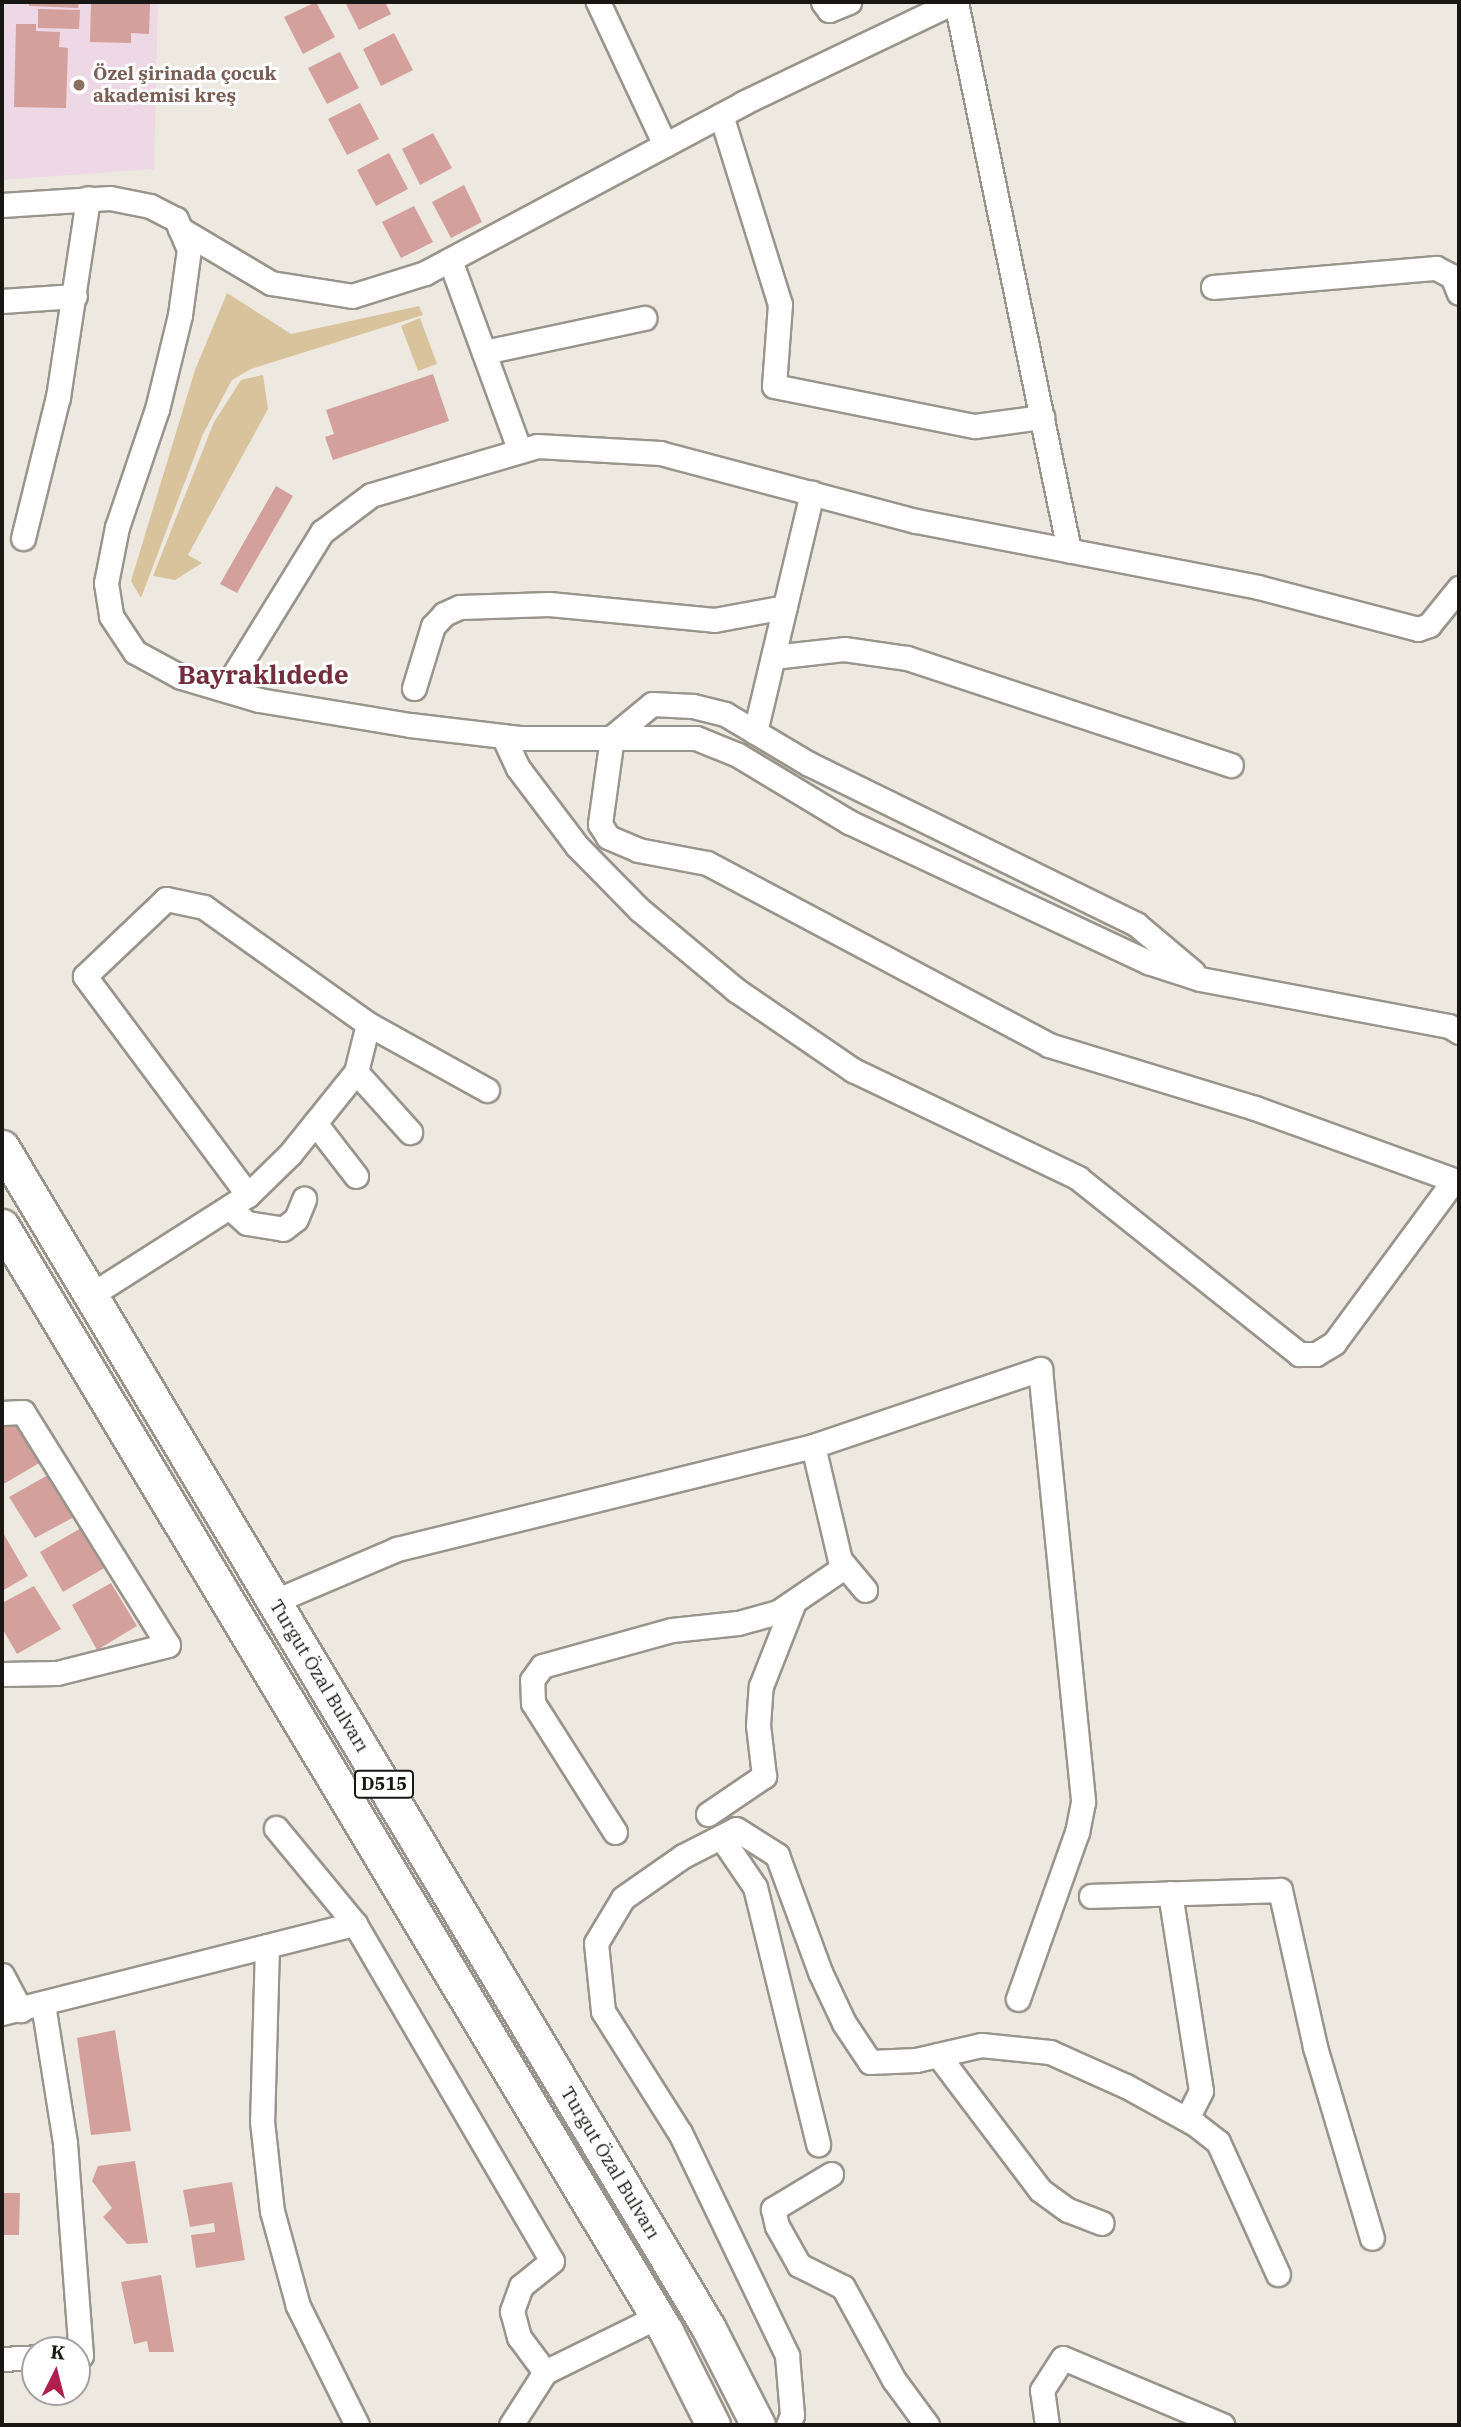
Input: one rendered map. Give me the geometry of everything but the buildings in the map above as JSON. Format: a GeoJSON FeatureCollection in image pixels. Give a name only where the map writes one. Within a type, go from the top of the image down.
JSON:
{"type":"FeatureCollection","features":[{"type":"Feature","properties":{"kind":"highway","name":"Turgut Özal Bulvarı"},"geometry":{"type":"LineString","coordinates":[[2,1147],[708,2327],[758,2425]]}},
{"type":"Feature","properties":{"kind":"highway","name":"Turgut Özal Bulvarı"},"geometry":{"type":"LineString","coordinates":[[2,1226],[657,2317],[713,2425]]}},
{"type":"Feature","properties":{"kind":"street"},"geometry":{"type":"LineString","coordinates":[[598,2],[666,145]]}},
{"type":"Feature","properties":{"kind":"street"},"geometry":{"type":"LineString","coordinates":[[823,2],[829,10],[849,2]]}},
{"type":"Feature","properties":{"kind":"street"},"geometry":{"type":"LineString","coordinates":[[180,229],[271,283],[352,296],[425,273],[722,115],[955,2],[1069,550]]}},
{"type":"Feature","properties":{"kind":"street"},"geometry":{"type":"LineString","coordinates":[[722,115],[780,304],[774,386],[975,426],[1042,417]]}},
{"type":"Feature","properties":{"kind":"street"},"geometry":{"type":"LineString","coordinates":[[2,205],[88,198],[150,206],[176,219],[189,249],[180,315],[157,409],[117,527],[106,583],[111,616],[135,652],[181,677],[225,689],[396,723],[503,736],[696,738],[738,755],[849,822],[1147,962],[1200,979],[1449,1026],[1459,1032]]}},
{"type":"Feature","properties":{"kind":"street"},"geometry":{"type":"LineString","coordinates":[[23,538],[58,397],[88,198]]}},
{"type":"Feature","properties":{"kind":"street"},"geometry":{"type":"LineString","coordinates":[[450,260],[520,451]]}},
{"type":"Feature","properties":{"kind":"street"},"geometry":{"type":"LineString","coordinates":[[1213,287],[1436,268],[1451,276],[1459,293]]}},
{"type":"Feature","properties":{"kind":"street"},"geometry":{"type":"LineString","coordinates":[[2,301],[75,296]]}},
{"type":"Feature","properties":{"kind":"street"},"geometry":{"type":"LineString","coordinates":[[484,352],[644,318]]}},
{"type":"Feature","properties":{"kind":"street"},"geometry":{"type":"LineString","coordinates":[[225,689],[322,531],[371,495],[537,446],[660,453],[916,521],[1281,593],[1418,629],[1429,625],[1459,589]]}},
{"type":"Feature","properties":{"kind":"street"},"geometry":{"type":"LineString","coordinates":[[755,732],[812,493]]}},
{"type":"Feature","properties":{"kind":"street"},"geometry":{"type":"LineString","coordinates":[[414,688],[433,626],[444,614],[460,607],[550,604],[714,620],[785,607]]}},
{"type":"Feature","properties":{"kind":"street"},"geometry":{"type":"LineString","coordinates":[[773,657],[844,649],[907,658],[1231,765]]}},
{"type":"Feature","properties":{"kind":"street"},"geometry":{"type":"LineString","coordinates":[[503,736],[518,768],[577,846],[640,910],[736,990],[853,1070],[1078,1178],[1299,1354],[1316,1354],[1334,1343],[1457,1181],[1255,1108],[1049,1045],[707,863],[638,850],[608,837],[600,824],[612,737],[652,704],[692,706],[726,714],[809,764],[1136,925],[1200,979]]}},
{"type":"Feature","properties":{"kind":"street"},"geometry":{"type":"LineString","coordinates":[[304,1199],[296,1219],[283,1229],[247,1223],[238,1201],[85,976],[166,899],[204,907],[368,1024],[487,1090]]}},
{"type":"Feature","properties":{"kind":"street"},"geometry":{"type":"LineString","coordinates":[[91,1295],[238,1201],[315,1123],[356,1072],[368,1024]]}},
{"type":"Feature","properties":{"kind":"street"},"geometry":{"type":"LineString","coordinates":[[356,1072],[410,1132]]}},
{"type":"Feature","properties":{"kind":"street"},"geometry":{"type":"LineString","coordinates":[[315,1123],[356,1176]]}},
{"type":"Feature","properties":{"kind":"street"},"geometry":{"type":"LineString","coordinates":[[275,1601],[397,1549],[813,1446],[1040,1369],[1083,1802],[1077,1832],[1018,1999]]}},
{"type":"Feature","properties":{"kind":"street"},"geometry":{"type":"LineString","coordinates":[[2,1413],[23,1412],[168,1645],[57,1673],[2,1674]]}},
{"type":"Feature","properties":{"kind":"street"},"geometry":{"type":"LineString","coordinates":[[813,1446],[844,1567],[865,1590]]}},
{"type":"Feature","properties":{"kind":"street"},"geometry":{"type":"LineString","coordinates":[[615,1832],[533,1703],[531,1680],[542,1666],[672,1630],[738,1623],[778,1612],[844,1567]]}},
{"type":"Feature","properties":{"kind":"street"},"geometry":{"type":"LineString","coordinates":[[708,1814],[764,1776],[758,1725],[761,1686],[793,1602]]}},
{"type":"Feature","properties":{"kind":"street"},"geometry":{"type":"LineString","coordinates":[[276,1828],[355,1924],[552,2261],[521,2286],[512,2311],[519,2337],[545,2372]]}},
{"type":"Feature","properties":{"kind":"street"},"geometry":{"type":"LineString","coordinates":[[788,2425],[792,2415],[787,2355],[680,2133],[603,2011],[596,1942],[624,1898],[683,1856],[737,1829],[777,1854],[820,1972],[844,2023],[870,2062],[938,2055],[981,2045],[1050,2052],[1187,2119],[1218,2142],[1278,2274]]}},
{"type":"Feature","properties":{"kind":"street"},"geometry":{"type":"LineString","coordinates":[[721,1837],[755,1887],[818,2144]]}},
{"type":"Feature","properties":{"kind":"street"},"geometry":{"type":"LineString","coordinates":[[1091,1896],[1280,1890],[1315,2047],[1372,2238]]}},
{"type":"Feature","properties":{"kind":"street"},"geometry":{"type":"LineString","coordinates":[[1170,1893],[1200,2091],[1187,2119]]}},
{"type":"Feature","properties":{"kind":"street"},"geometry":{"type":"LineString","coordinates":[[22,2009],[355,1924]]}},
{"type":"Feature","properties":{"kind":"street"},"geometry":{"type":"LineString","coordinates":[[267,1946],[262,2121],[272,2211],[298,2306],[357,2425]]}},
{"type":"Feature","properties":{"kind":"street"},"geometry":{"type":"LineString","coordinates":[[2,1975],[22,2009],[65,2143],[80,2336]]}},
{"type":"Feature","properties":{"kind":"street"},"geometry":{"type":"LineString","coordinates":[[938,2055],[1040,2190],[1068,2210],[1102,2223]]}},
{"type":"Feature","properties":{"kind":"street"},"geometry":{"type":"LineString","coordinates":[[831,2174],[774,2209],[790,2254],[813,2275],[844,2287],[894,2380],[926,2425]]}},
{"type":"Feature","properties":{"kind":"street"},"geometry":{"type":"LineString","coordinates":[[512,2425],[545,2372],[657,2317]]}},
{"type":"Feature","properties":{"kind":"street"},"geometry":{"type":"LineString","coordinates":[[2,2359],[21,2358]]}},
{"type":"Feature","properties":{"kind":"street"},"geometry":{"type":"LineString","coordinates":[[1047,2425],[1042,2390],[1063,2358],[1222,2425]]}},
{"type":"Feature","properties":{"kind":"shaded area","name":"Özel şirinada çocuk akademisi kreş"},"geometry":{"type":"Polygon","coordinates":[[[2,2],[158,2],[154,169],[2,180],[2,2]]]}},
{"type":"Feature","properties":{"kind":"shaded area"},"geometry":{"type":"Polygon","coordinates":[[[227,293],[291,334],[419,306],[423,315],[251,369],[232,380],[203,434],[141,598],[131,581],[195,370],[227,293]]]}},
{"type":"Feature","properties":{"kind":"shaded area"},"geometry":{"type":"Polygon","coordinates":[[[420,318],[437,364],[418,371],[401,326],[420,318]]]}},
{"type":"Feature","properties":{"kind":"shaded area"},"geometry":{"type":"Polygon","coordinates":[[[263,375],[268,409],[188,555],[202,563],[175,580],[153,576],[214,422],[241,380],[263,375]]]}},
{"type":"Feature","properties":{"kind":"place","name":"Özel şirinada çocuk akademisi kreş"},"geometry":{"type":"Point","coordinates":[79,85]}},
{"type":"Feature","properties":{"kind":"district","name":"Bayraklıdede"},"geometry":{"type":"Point","coordinates":[263,675]}}]}
